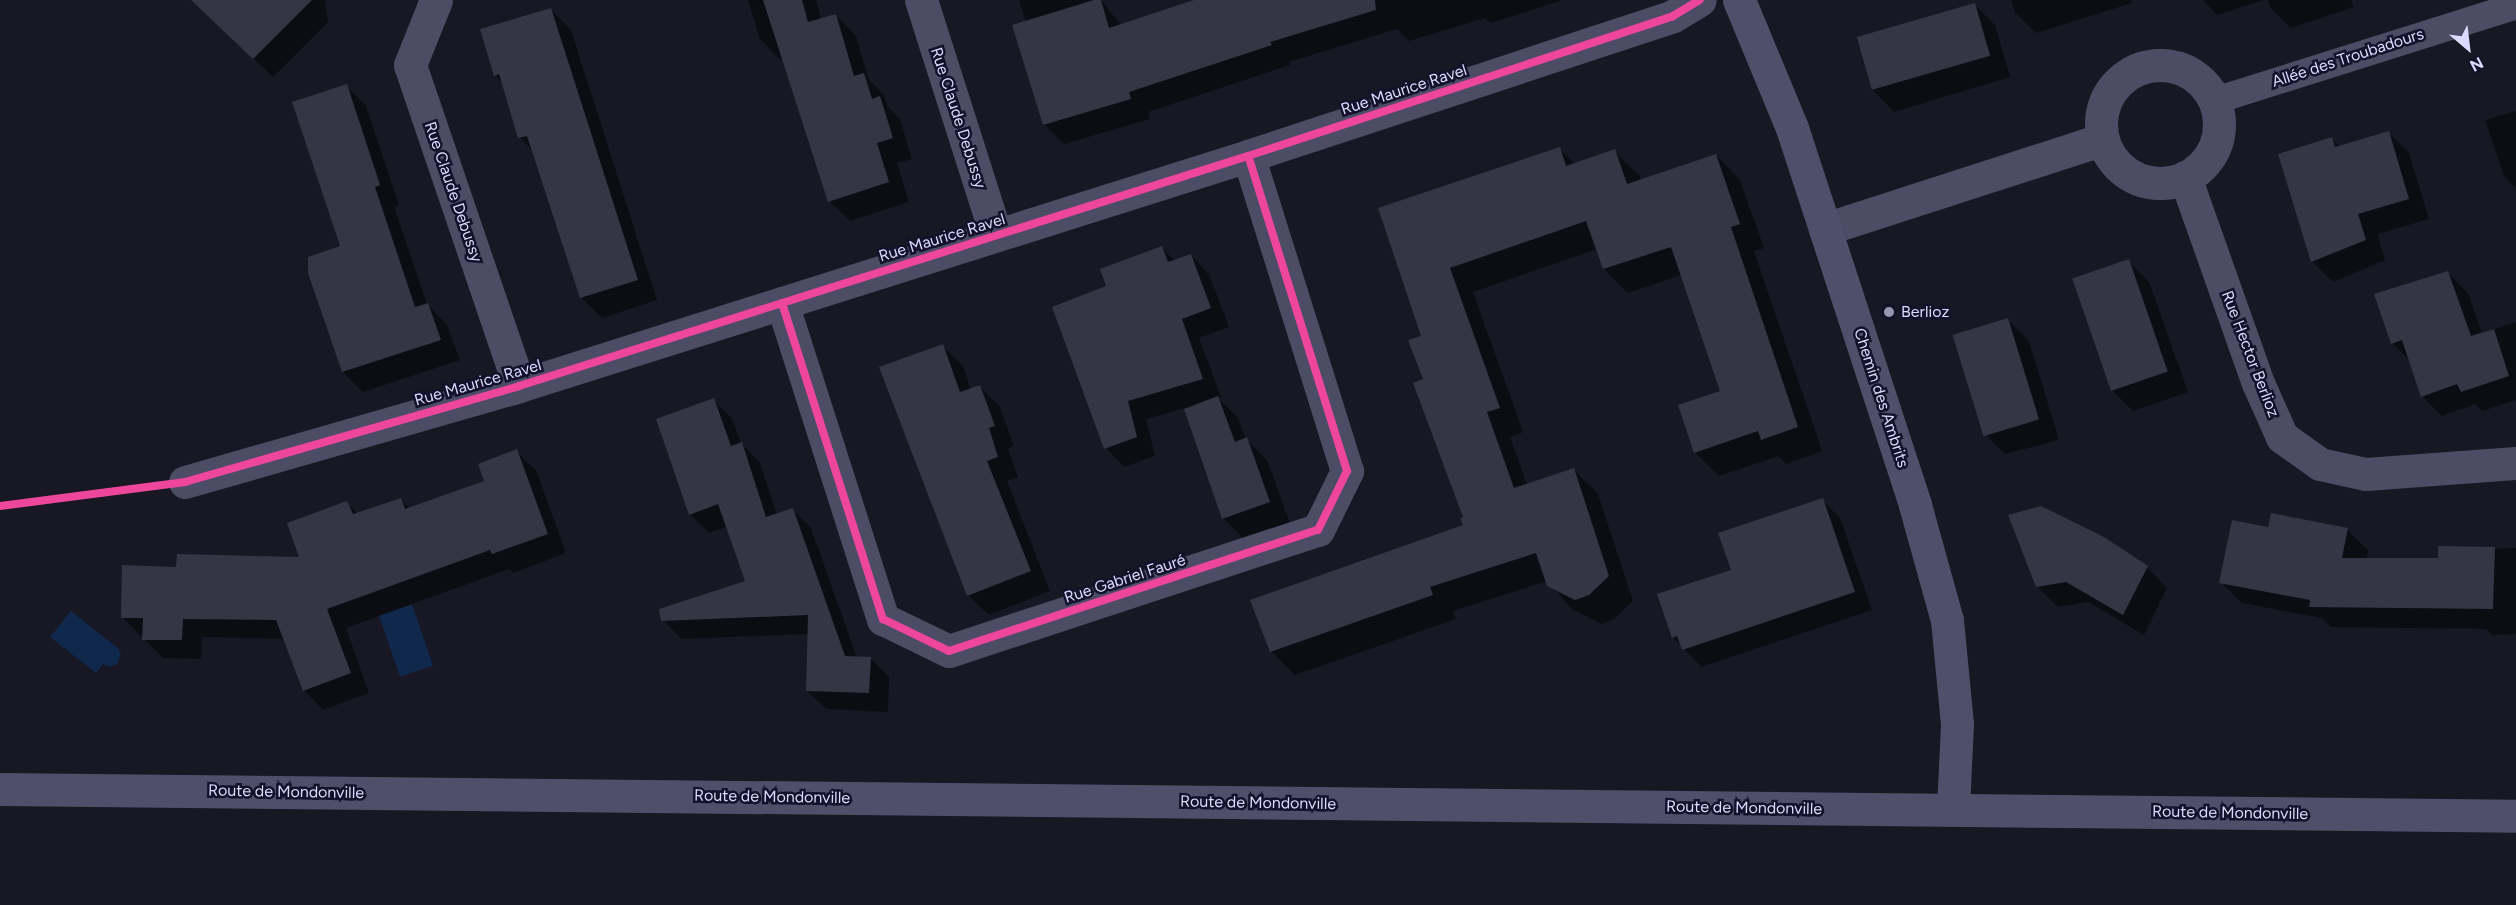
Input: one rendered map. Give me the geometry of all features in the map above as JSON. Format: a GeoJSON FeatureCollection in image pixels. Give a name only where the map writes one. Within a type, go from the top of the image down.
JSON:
{"type":"FeatureCollection","features":[{"type":"Feature","properties":{"kind":"main road","name":"Chemin des Ambrits"},"geometry":{"type":"LineString","coordinates":[[1739,0],[1792,128],[1915,505],[1947,620],[1957,724],[1953,810]]}},
{"type":"Feature","properties":{"kind":"main road","name":"Route de Mondonville"},"geometry":{"type":"LineString","coordinates":[[0,789],[2516,816]]}},
{"type":"Feature","properties":{"kind":"street","name":"Rue Claude Debussy"},"geometry":{"type":"LineString","coordinates":[[436,0],[410,65],[519,386]]}},
{"type":"Feature","properties":{"kind":"street","name":"Rue Claude Debussy"},"geometry":{"type":"LineString","coordinates":[[921,0],[996,236]]}},
{"type":"Feature","properties":{"kind":"street","name":"Rue Maurice Ravel"},"geometry":{"type":"LineString","coordinates":[[185,482],[519,386],[1248,156],[1673,16],[1700,0]]}},
{"type":"Feature","properties":{"kind":"street"},"geometry":{"type":"LineString","coordinates":[[2163,64],[2184,69],[2201,80],[2214,100],[2220,116],[2218,137],[2211,156],[2196,171],[2178,181],[2157,183],[2137,179],[2119,167],[2107,151],[2103,139],[2102,110],[2110,91],[2124,76],[2142,66],[2163,64]]}},
{"type":"Feature","properties":{"kind":"street"},"geometry":{"type":"LineString","coordinates":[[1825,229],[2103,139]]}},
{"type":"Feature","properties":{"kind":"street","name":"Rue Gabriel Fauré"},"geometry":{"type":"LineString","coordinates":[[782,303],[883,619],[949,651],[1318,530],[1347,471],[1248,156]]}},
{"type":"Feature","properties":{"kind":"street","name":"Rue Hector Berlioz"},"geometry":{"type":"LineString","coordinates":[[2185,177],[2258,383],[2282,437],[2320,464],[2366,474],[2516,463]]}},
{"type":"Feature","properties":{"kind":"lane","name":"Allée des Troubadours"},"geometry":{"type":"LineString","coordinates":[[2214,100],[2516,5]]}},
{"type":"Feature","properties":{"kind":"water"},"geometry":{"type":"Polygon","coordinates":[[[412,604],[433,665],[400,677],[379,615],[412,604]]]}},
{"type":"Feature","properties":{"kind":"water"},"geometry":{"type":"Polygon","coordinates":[[[71,611],[118,648],[121,655],[117,664],[110,667],[103,664],[96,673],[50,637],[71,611]]]}},
{"type":"Feature","properties":{"kind":"building"},"geometry":{"type":"Polygon","coordinates":[[[191,0],[312,0],[253,59],[191,0]]]}},
{"type":"Feature","properties":{"kind":"building"},"geometry":{"type":"Polygon","coordinates":[[[763,0],[802,0],[808,22],[836,14],[854,76],[864,73],[872,99],[880,96],[893,138],[877,143],[889,182],[828,202],[763,0]]]}},
{"type":"Feature","properties":{"kind":"building"},"geometry":{"type":"Polygon","coordinates":[[[1094,0],[1101,0],[1109,28],[1194,0],[1375,0],[1376,10],[1270,42],[1272,45],[1129,92],[1131,99],[1043,125],[1012,25],[1094,0]]]}},
{"type":"Feature","properties":{"kind":"building"},"geometry":{"type":"Polygon","coordinates":[[[1975,3],[1990,56],[1872,90],[1857,37],[1975,3]]]}},
{"type":"Feature","properties":{"kind":"building"},"geometry":{"type":"Polygon","coordinates":[[[551,8],[638,280],[580,298],[527,136],[518,138],[499,74],[494,76],[480,29],[551,8]]]}},
{"type":"Feature","properties":{"kind":"building"},"geometry":{"type":"Polygon","coordinates":[[[347,84],[380,185],[375,187],[415,307],[428,303],[441,340],[342,372],[308,273],[308,257],[340,246],[292,102],[347,84]]]}},
{"type":"Feature","properties":{"kind":"building"},"geometry":{"type":"Polygon","coordinates":[[[2389,131],[2409,199],[2358,214],[2366,240],[2311,262],[2278,154],[2332,137],[2335,147],[2389,131]]]}},
{"type":"Feature","properties":{"kind":"building"},"geometry":{"type":"Polygon","coordinates":[[[1560,147],[1566,166],[1615,149],[1627,184],[1716,154],[1740,224],[1731,227],[1798,427],[1761,440],[1758,431],[1694,453],[1678,405],[1720,391],[1671,247],[1603,269],[1586,221],[1450,268],[1500,408],[1487,412],[1514,488],[1574,468],[1609,576],[1589,595],[1575,600],[1547,586],[1536,553],[1430,587],[1433,595],[1270,652],[1250,600],[1463,525],[1460,518],[1463,517],[1413,383],[1423,379],[1408,340],[1421,336],[1378,208],[1560,147]]]}},
{"type":"Feature","properties":{"kind":"building"},"geometry":{"type":"Polygon","coordinates":[[[1162,246],[1168,262],[1191,254],[1211,308],[1182,319],[1203,379],[1128,401],[1137,437],[1104,449],[1052,307],[1106,286],[1100,269],[1162,246]]]}},
{"type":"Feature","properties":{"kind":"building"},"geometry":{"type":"Polygon","coordinates":[[[2129,259],[2168,372],[2111,391],[2072,279],[2129,259]]]}},
{"type":"Feature","properties":{"kind":"building"},"geometry":{"type":"Polygon","coordinates":[[[2448,271],[2471,336],[2494,329],[2509,376],[2461,392],[2457,384],[2421,397],[2402,340],[2391,344],[2374,294],[2448,271]]]}},
{"type":"Feature","properties":{"kind":"building"},"geometry":{"type":"Polygon","coordinates":[[[2008,318],[2039,419],[1984,436],[1953,335],[2008,318]]]}},
{"type":"Feature","properties":{"kind":"building"},"geometry":{"type":"Polygon","coordinates":[[[943,344],[960,392],[980,385],[995,426],[989,428],[998,457],[987,461],[1031,571],[967,596],[879,367],[943,344]]]}},
{"type":"Feature","properties":{"kind":"building"},"geometry":{"type":"Polygon","coordinates":[[[1218,396],[1235,442],[1247,437],[1270,502],[1222,519],[1184,409],[1218,396]]]}},
{"type":"Feature","properties":{"kind":"building"},"geometry":{"type":"Polygon","coordinates":[[[714,398],[731,446],[742,442],[766,517],[793,508],[845,656],[871,657],[869,693],[806,691],[808,615],[661,621],[659,609],[745,581],[718,504],[689,515],[656,419],[714,398]]]}},
{"type":"Feature","properties":{"kind":"building"},"geometry":{"type":"Polygon","coordinates":[[[517,449],[548,534],[492,554],[490,550],[327,609],[351,673],[303,691],[276,620],[183,619],[182,640],[142,640],[143,618],[121,618],[122,565],[176,567],[177,554],[299,557],[287,523],[347,501],[353,514],[401,498],[405,509],[484,481],[478,464],[517,449]]]}},
{"type":"Feature","properties":{"kind":"building"},"geometry":{"type":"Polygon","coordinates":[[[1823,498],[1855,592],[1682,650],[1677,636],[1672,638],[1657,594],[1731,570],[1718,533],[1823,498]]]}},
{"type":"Feature","properties":{"kind":"building"},"geometry":{"type":"Polygon","coordinates":[[[2041,506],[2104,537],[2148,566],[2123,615],[2066,582],[2036,587],[2008,515],[2041,506]]]}},
{"type":"Feature","properties":{"kind":"building"},"geometry":{"type":"Polygon","coordinates":[[[2271,513],[2348,528],[2342,558],[2438,558],[2438,546],[2495,547],[2493,609],[2309,607],[2310,600],[2219,583],[2232,520],[2268,527],[2271,513]]]}},
{"type":"Feature","properties":{"kind":"cycle path"},"geometry":{"type":"LineString","coordinates":[[0,506],[185,482],[519,386],[1248,156],[1673,16],[1700,0]]}},
{"type":"Feature","properties":{"kind":"cycle path"},"geometry":{"type":"LineString","coordinates":[[782,303],[883,619],[949,651],[1318,530],[1347,471],[1248,156]]}},
{"type":"Feature","properties":{"kind":"place","name":"Berlioz"},"geometry":{"type":"Point","coordinates":[1889,312]}}]}
